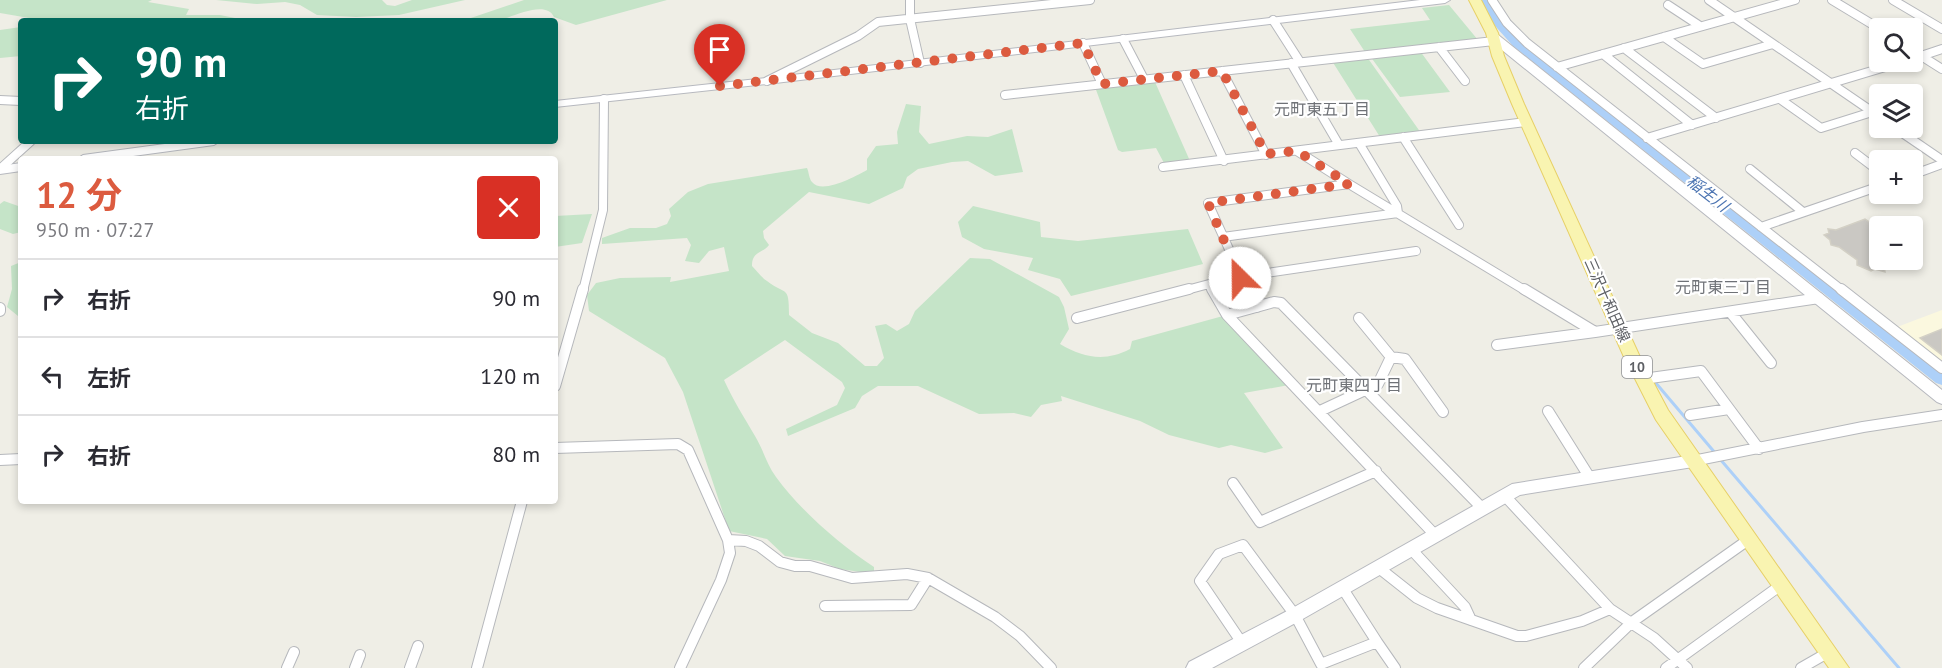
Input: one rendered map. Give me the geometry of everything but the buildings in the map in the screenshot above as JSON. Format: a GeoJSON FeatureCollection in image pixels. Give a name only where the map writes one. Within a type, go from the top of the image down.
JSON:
{"type":"FeatureCollection","features":[{"type":"Feature","properties":{"kind":"main road","name":"三沢十和田線"},"geometry":{"type":"LineString","coordinates":[[1475,0],[1620,329],[1662,415],[1840,668]]}},
{"type":"Feature","properties":{"kind":"street"},"geometry":{"type":"LineString","coordinates":[[910,0],[910,19],[920,63]]}},
{"type":"Feature","properties":{"kind":"street"},"geometry":{"type":"LineString","coordinates":[[767,81],[858,36],[878,22],[1090,0]]}},
{"type":"Feature","properties":{"kind":"street"},"geometry":{"type":"LineString","coordinates":[[558,104],[1445,0]]}},
{"type":"Feature","properties":{"kind":"street"},"geometry":{"type":"LineString","coordinates":[[1492,0],[1513,30],[1557,67],[1942,368]]}},
{"type":"Feature","properties":{"kind":"street"},"geometry":{"type":"LineString","coordinates":[[1709,0],[1869,110]]}},
{"type":"Feature","properties":{"kind":"street"},"geometry":{"type":"LineString","coordinates":[[1557,67],[1795,0]]}},
{"type":"Feature","properties":{"kind":"street"},"geometry":{"type":"LineString","coordinates":[[1832,0],[1869,22]]}},
{"type":"Feature","properties":{"kind":"street"},"geometry":{"type":"LineString","coordinates":[[1893,0],[1942,29]]}},
{"type":"Feature","properties":{"kind":"street"},"geometry":{"type":"LineString","coordinates":[[1668,4],[1700,26]]}},
{"type":"Feature","properties":{"kind":"street"},"geometry":{"type":"LineString","coordinates":[[1273,20],[1300,62]]}},
{"type":"Feature","properties":{"kind":"street"},"geometry":{"type":"LineString","coordinates":[[1664,36],[1703,64],[1773,44]]}},
{"type":"Feature","properties":{"kind":"street"},"geometry":{"type":"LineString","coordinates":[[1005,95],[1439,47],[1493,37]]}},
{"type":"Feature","properties":{"kind":"street","name":"10"},"geometry":{"type":"LineString","coordinates":[[1493,37],[1942,398]]}},
{"type":"Feature","properties":{"kind":"street"},"geometry":{"type":"LineString","coordinates":[[1124,39],[1144,79]]}},
{"type":"Feature","properties":{"kind":"street"},"geometry":{"type":"LineString","coordinates":[[1083,43],[1102,84]]}},
{"type":"Feature","properties":{"kind":"street"},"geometry":{"type":"LineString","coordinates":[[1439,47],[1465,81]]}},
{"type":"Feature","properties":{"kind":"street"},"geometry":{"type":"LineString","coordinates":[[1623,48],[1716,118]]}},
{"type":"Feature","properties":{"kind":"street"},"geometry":{"type":"LineString","coordinates":[[1923,56],[1942,49]]}},
{"type":"Feature","properties":{"kind":"street"},"geometry":{"type":"LineString","coordinates":[[1603,54],[1692,125]]}},
{"type":"Feature","properties":{"kind":"street"},"geometry":{"type":"LineString","coordinates":[[1923,57],[1942,69]]}},
{"type":"Feature","properties":{"kind":"street"},"geometry":{"type":"LineString","coordinates":[[1291,63],[1339,145]]}},
{"type":"Feature","properties":{"kind":"street"},"geometry":{"type":"LineString","coordinates":[[1222,71],[1266,154]]}},
{"type":"Feature","properties":{"kind":"street"},"geometry":{"type":"LineString","coordinates":[[1647,138],[1869,71]]}},
{"type":"Feature","properties":{"kind":"street"},"geometry":{"type":"LineString","coordinates":[[1184,75],[1224,160]]}},
{"type":"Feature","properties":{"kind":"street"},"geometry":{"type":"LineString","coordinates":[[558,376],[603,210],[604,99]]}},
{"type":"Feature","properties":{"kind":"street"},"geometry":{"type":"LineString","coordinates":[[1780,99],[1821,128],[1869,113]]}},
{"type":"Feature","properties":{"kind":"street"},"geometry":{"type":"LineString","coordinates":[[0,100],[18,101]]}},
{"type":"Feature","properties":{"kind":"street"},"geometry":{"type":"LineString","coordinates":[[1163,168],[1527,122]]}},
{"type":"Feature","properties":{"kind":"street"},"geometry":{"type":"LineString","coordinates":[[1402,137],[1459,225]]}},
{"type":"Feature","properties":{"kind":"street"},"geometry":{"type":"LineString","coordinates":[[1909,138],[1942,162]]}},
{"type":"Feature","properties":{"kind":"street"},"geometry":{"type":"LineString","coordinates":[[1359,143],[1397,206],[1398,213]]}},
{"type":"Feature","properties":{"kind":"street"},"geometry":{"type":"LineString","coordinates":[[0,170],[29,144]]}},
{"type":"Feature","properties":{"kind":"street"},"geometry":{"type":"LineString","coordinates":[[104,156],[192,144]]}},
{"type":"Feature","properties":{"kind":"street"},"geometry":{"type":"LineString","coordinates":[[1297,151],[1595,332]]}},
{"type":"Feature","properties":{"kind":"street"},"geometry":{"type":"LineString","coordinates":[[1855,153],[1869,164]]}},
{"type":"Feature","properties":{"kind":"street"},"geometry":{"type":"LineString","coordinates":[[1923,170],[1942,162]]}},
{"type":"Feature","properties":{"kind":"street"},"geometry":{"type":"LineString","coordinates":[[0,170],[18,167]]}},
{"type":"Feature","properties":{"kind":"street"},"geometry":{"type":"LineString","coordinates":[[1750,169],[1803,212]]}},
{"type":"Feature","properties":{"kind":"street"},"geometry":{"type":"LineString","coordinates":[[1257,307],[1240,278],[1208,203],[1349,184]]}},
{"type":"Feature","properties":{"kind":"street"},"geometry":{"type":"LineString","coordinates":[[1761,227],[1869,190]]}},
{"type":"Feature","properties":{"kind":"street"},"geometry":{"type":"LineString","coordinates":[[1223,237],[1398,213]]}},
{"type":"Feature","properties":{"kind":"street"},"geometry":{"type":"LineString","coordinates":[[1240,278],[1416,251]]}},
{"type":"Feature","properties":{"kind":"street"},"geometry":{"type":"LineString","coordinates":[[1205,273],[1227,315],[1436,536]]}},
{"type":"Feature","properties":{"kind":"street"},"geometry":{"type":"LineString","coordinates":[[1077,318],[1209,284]]}},
{"type":"Feature","properties":{"kind":"street"},"geometry":{"type":"LineString","coordinates":[[1497,345],[1731,313],[1819,298]]}},
{"type":"Feature","properties":{"kind":"street"},"geometry":{"type":"LineString","coordinates":[[1227,315],[1274,302],[1281,303],[1483,509]]}},
{"type":"Feature","properties":{"kind":"street"},"geometry":{"type":"LineString","coordinates":[[1731,313],[1772,363]]}},
{"type":"Feature","properties":{"kind":"street"},"geometry":{"type":"LineString","coordinates":[[1359,318],[1390,357],[1405,359],[1443,412]]}},
{"type":"Feature","properties":{"kind":"street"},"geometry":{"type":"LineString","coordinates":[[1320,411],[1378,384],[1390,357]]}},
{"type":"Feature","properties":{"kind":"street"},"geometry":{"type":"LineString","coordinates":[[1643,380],[1701,371],[1759,449]]}},
{"type":"Feature","properties":{"kind":"street"},"geometry":{"type":"LineString","coordinates":[[1690,415],[1729,409]]}},
{"type":"Feature","properties":{"kind":"street"},"geometry":{"type":"LineString","coordinates":[[1548,411],[1590,478]]}},
{"type":"Feature","properties":{"kind":"street"},"geometry":{"type":"LineString","coordinates":[[1195,668],[1343,589],[1505,496],[1523,488],[1693,462],[1863,428],[1942,415]]}},
{"type":"Feature","properties":{"kind":"street"},"geometry":{"type":"LineString","coordinates":[[558,448],[682,446],[688,450],[728,540],[730,554],[721,580],[680,668]]}},
{"type":"Feature","properties":{"kind":"street"},"geometry":{"type":"LineString","coordinates":[[0,460],[18,459]]}},
{"type":"Feature","properties":{"kind":"street"},"geometry":{"type":"LineString","coordinates":[[1233,483],[1260,522],[1376,471]]}},
{"type":"Feature","properties":{"kind":"street"},"geometry":{"type":"LineString","coordinates":[[1505,496],[1610,609],[1632,622],[1687,668]]}},
{"type":"Feature","properties":{"kind":"street"},"geometry":{"type":"LineString","coordinates":[[477,668],[521,504]]}},
{"type":"Feature","properties":{"kind":"street"},"geometry":{"type":"LineString","coordinates":[[728,540],[746,541],[788,564],[810,566],[852,578],[906,574],[928,578],[995,617],[1020,636],[1051,668]]}},
{"type":"Feature","properties":{"kind":"street"},"geometry":{"type":"LineString","coordinates":[[1584,668],[1632,622],[1748,540]]}},
{"type":"Feature","properties":{"kind":"street"},"geometry":{"type":"LineString","coordinates":[[1242,643],[1200,581],[1219,554],[1243,545],[1295,615],[1321,664],[1377,642]]}},
{"type":"Feature","properties":{"kind":"street"},"geometry":{"type":"LineString","coordinates":[[1411,549],[1465,607],[1471,620]]}},
{"type":"Feature","properties":{"kind":"street"},"geometry":{"type":"LineString","coordinates":[[1379,568],[1418,598],[1437,608],[1502,632],[1526,636],[1582,621],[1610,609]]}},
{"type":"Feature","properties":{"kind":"street"},"geometry":{"type":"LineString","coordinates":[[825,606],[910,605],[928,578]]}},
{"type":"Feature","properties":{"kind":"street"},"geometry":{"type":"LineString","coordinates":[[1666,668],[1781,585]]}},
{"type":"Feature","properties":{"kind":"street"},"geometry":{"type":"LineString","coordinates":[[1343,589],[1395,668]]}},
{"type":"Feature","properties":{"kind":"street"},"geometry":{"type":"LineString","coordinates":[[410,668],[418,646]]}},
{"type":"Feature","properties":{"kind":"street"},"geometry":{"type":"LineString","coordinates":[[287,668],[294,651]]}},
{"type":"Feature","properties":{"kind":"street"},"geometry":{"type":"LineString","coordinates":[[1801,668],[1829,652]]}},
{"type":"Feature","properties":{"kind":"street"},"geometry":{"type":"LineString","coordinates":[[355,668],[360,655]]}},
{"type":"Feature","properties":{"kind":"shaded area"},"geometry":{"type":"Polygon","coordinates":[[[1942,310],[1942,362],[1897,327],[1942,310]]]}},
{"type":"Feature","properties":{"kind":"green space"},"geometry":{"type":"Polygon","coordinates":[[[0,0],[152,0],[148,2],[189,9],[186,15],[220,15],[235,18],[29,18],[0,13],[0,0]]]}},
{"type":"Feature","properties":{"kind":"green space"},"geometry":{"type":"Polygon","coordinates":[[[216,0],[382,0],[387,5],[395,6],[412,0],[465,0],[399,15],[356,17],[317,15],[300,5],[285,2],[257,4],[216,0]]]}},
{"type":"Feature","properties":{"kind":"green space"},"geometry":{"type":"Polygon","coordinates":[[[524,0],[667,0],[576,25],[554,17],[550,12],[537,9],[506,18],[471,18],[524,0]]]}},
{"type":"Feature","properties":{"kind":"green space"},"geometry":{"type":"Polygon","coordinates":[[[1449,5],[1478,40],[1365,52],[1350,29],[1430,20],[1422,8],[1449,5]]]}},
{"type":"Feature","properties":{"kind":"green space"},"geometry":{"type":"Polygon","coordinates":[[[18,27],[18,56],[0,58],[0,30],[18,27]]]}},
{"type":"Feature","properties":{"kind":"green space"},"geometry":{"type":"Polygon","coordinates":[[[1420,51],[1450,92],[1400,97],[1370,56],[1420,51]]]}},
{"type":"Feature","properties":{"kind":"green space"},"geometry":{"type":"Polygon","coordinates":[[[1367,57],[1421,133],[1380,137],[1332,61],[1367,57]]]}},
{"type":"Feature","properties":{"kind":"green space"},"geometry":{"type":"Polygon","coordinates":[[[1155,82],[1190,161],[1164,163],[1156,148],[1122,152],[1118,150],[1095,87],[1155,82]]]}},
{"type":"Feature","properties":{"kind":"green space"},"geometry":{"type":"Polygon","coordinates":[[[906,104],[921,106],[919,132],[929,144],[967,136],[988,137],[1012,129],[1023,172],[995,176],[968,161],[918,169],[907,177],[903,188],[869,204],[809,192],[763,231],[764,238],[769,245],[752,261],[752,266],[763,278],[785,292],[789,315],[812,333],[838,343],[865,366],[877,366],[884,358],[875,326],[886,324],[897,331],[909,324],[915,311],[970,258],[990,259],[1059,297],[1069,329],[1060,344],[1086,355],[1112,356],[1130,349],[1132,341],[1223,316],[1289,385],[1244,393],[1283,448],[1265,453],[1231,445],[1219,448],[1169,435],[1140,421],[1061,396],[1062,401],[1041,405],[1031,417],[1014,413],[979,414],[918,386],[878,386],[862,396],[855,408],[788,436],[786,429],[837,405],[845,388],[842,382],[785,340],[724,380],[770,467],[786,490],[821,526],[874,567],[874,574],[840,569],[820,561],[785,556],[767,539],[729,531],[683,392],[665,358],[589,311],[587,295],[596,283],[620,278],[671,277],[670,282],[729,271],[724,247],[709,251],[699,263],[685,261],[691,245],[687,238],[602,244],[602,238],[630,228],[656,228],[667,224],[671,216],[669,209],[688,192],[708,184],[807,168],[811,181],[817,185],[831,185],[847,180],[867,170],[867,159],[876,146],[898,144],[897,132],[906,104]]]}},
{"type":"Feature","properties":{"kind":"green space"},"geometry":{"type":"Polygon","coordinates":[[[4,201],[18,206],[18,233],[13,234],[0,229],[0,204],[4,201]]]}},
{"type":"Feature","properties":{"kind":"green space"},"geometry":{"type":"Polygon","coordinates":[[[973,206],[1040,222],[1041,237],[1078,241],[1188,229],[1203,264],[1071,296],[1060,279],[1028,270],[1033,258],[984,249],[962,237],[958,222],[973,206]]]}},
{"type":"Feature","properties":{"kind":"green space"},"geometry":{"type":"Polygon","coordinates":[[[592,214],[582,243],[558,247],[558,216],[592,214]]]}},
{"type":"Feature","properties":{"kind":"green space"},"geometry":{"type":"Polygon","coordinates":[[[18,263],[18,316],[7,307],[12,289],[11,266],[18,263]]]}},
{"type":"Feature","properties":{"kind":"waterway","name":"稲生川"},"geometry":{"type":"LineString","coordinates":[[1482,0],[1492,15],[1518,43],[1942,378]]}},
{"type":"Feature","properties":{"kind":"waterway"},"geometry":{"type":"LineString","coordinates":[[1655,382],[1716,454]]}},
{"type":"Feature","properties":{"kind":"waterway"},"geometry":{"type":"LineString","coordinates":[[1720,459],[1899,668]]}},
{"type":"Feature","properties":{"kind":"district","name":"元町東五丁目"},"geometry":{"type":"Point","coordinates":[1322,109]}},
{"type":"Feature","properties":{"kind":"district","name":"元町東三丁目"},"geometry":{"type":"Point","coordinates":[1723,287]}},
{"type":"Feature","properties":{"kind":"district","name":"元町東四丁目"},"geometry":{"type":"Point","coordinates":[1354,385]}},
{"type":"Feature","properties":{"kind":"route"},"geometry":{"type":"LineString","coordinates":[[720,86],[1083,43],[1102,84],[1222,71],[1266,154],[1297,151],[1349,184],[1208,203],[1240,278]]}}]}
